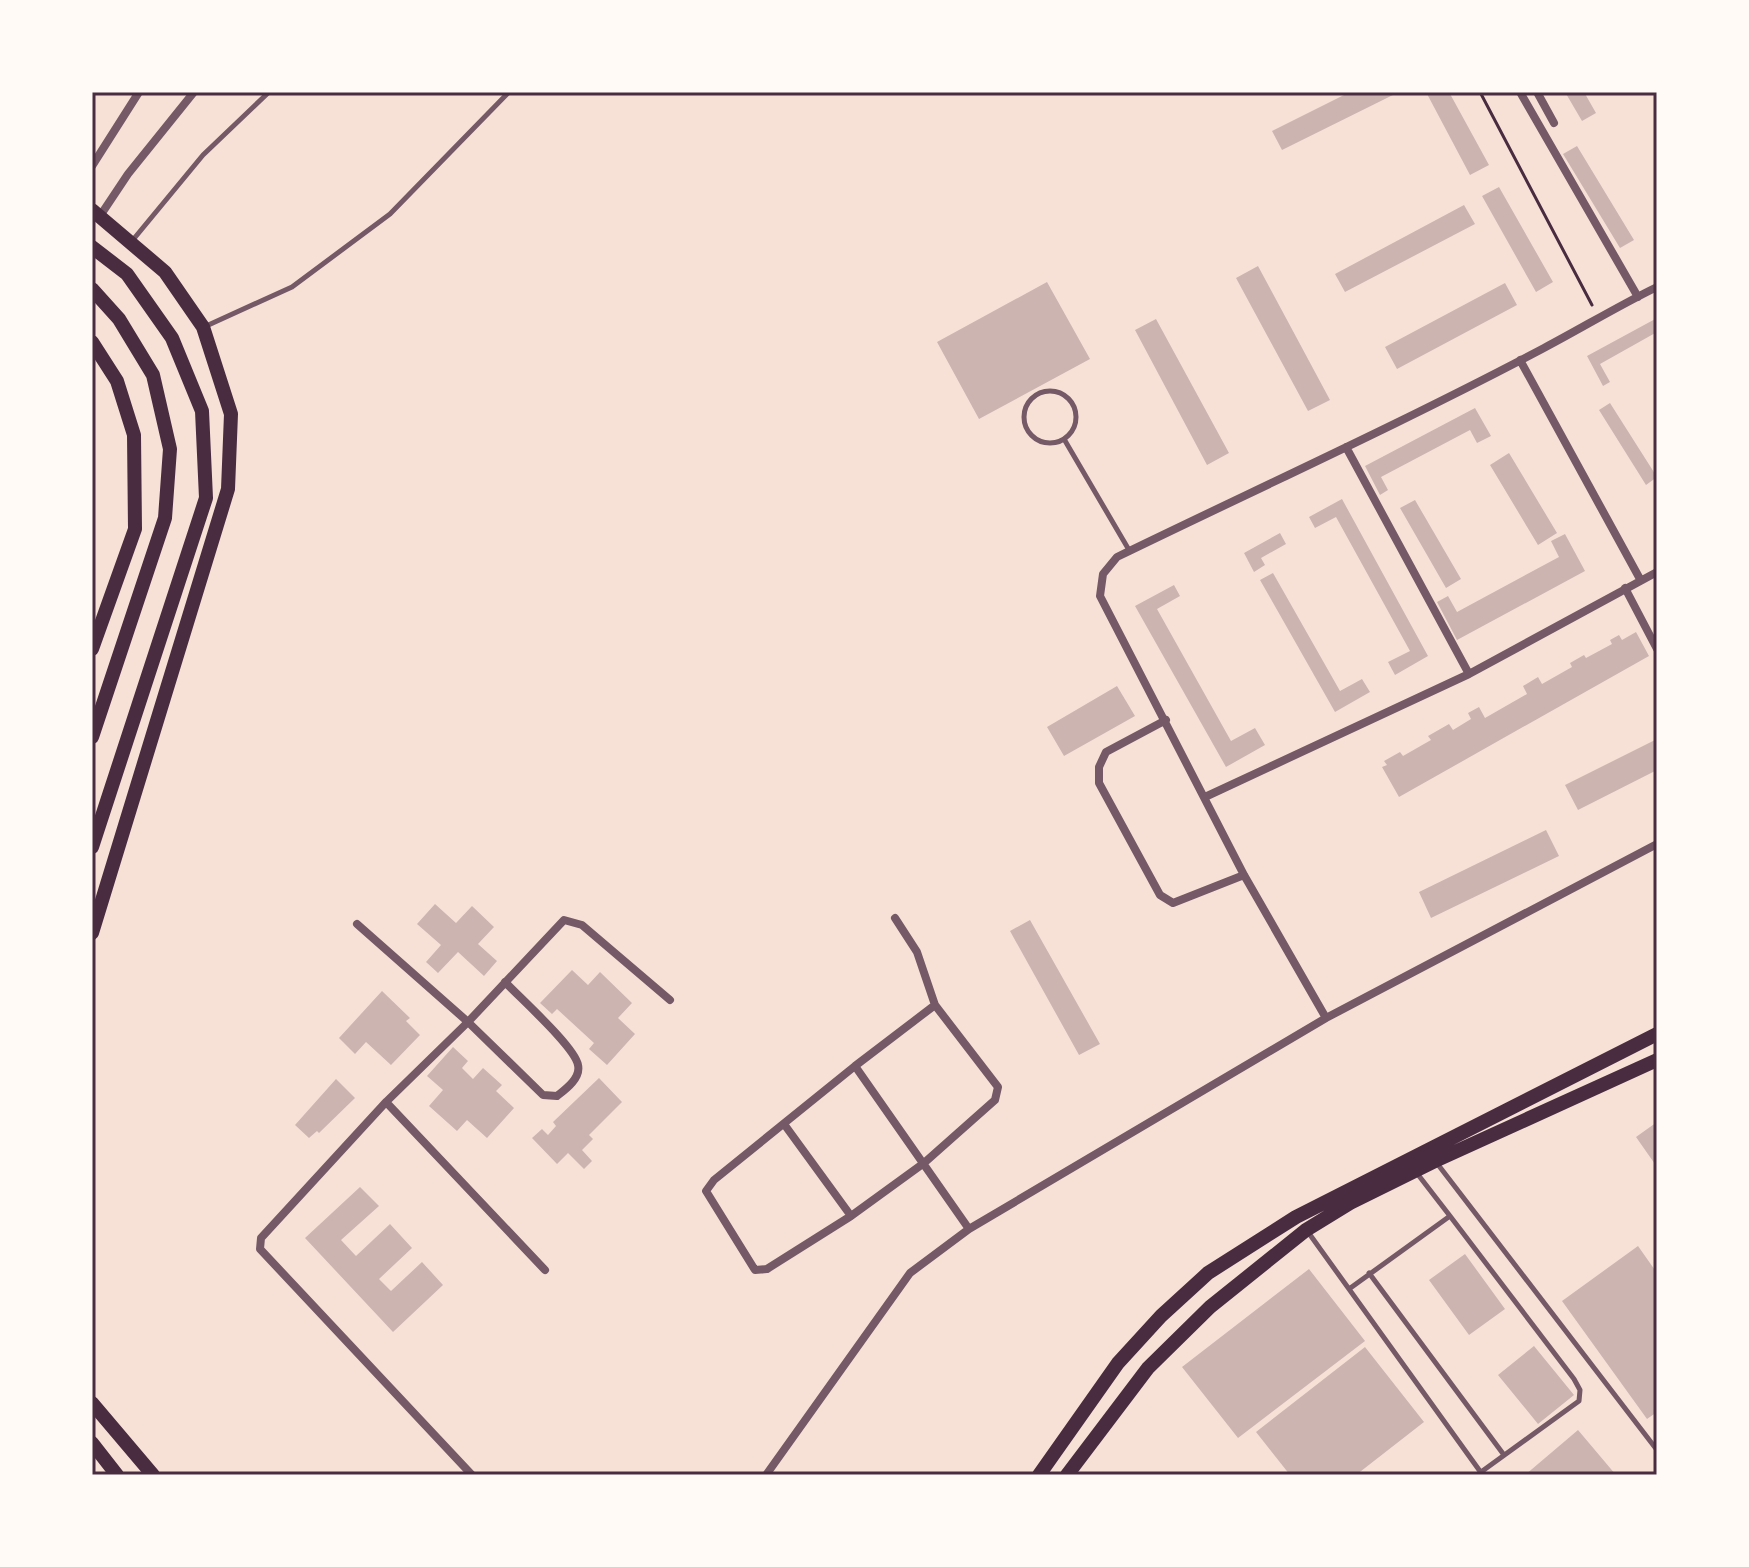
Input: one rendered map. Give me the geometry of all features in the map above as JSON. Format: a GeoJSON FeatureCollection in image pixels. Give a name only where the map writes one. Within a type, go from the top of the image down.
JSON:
{"type":"FeatureCollection","features":[{"type":"Feature","properties":{"kind":"main road"},"geometry":{"type":"LineString","coordinates":[[92,933],[228,489],[231,414],[203,327],[165,272],[96,213]]}},
{"type":"Feature","properties":{"kind":"main road"},"geometry":{"type":"LineString","coordinates":[[92,247],[127,274],[172,338],[202,411],[206,498],[92,847]]}},
{"type":"Feature","properties":{"kind":"main road"},"geometry":{"type":"LineString","coordinates":[[92,289],[119,319],[153,375],[170,449],[165,518],[92,737]]}},
{"type":"Feature","properties":{"kind":"main road"},"geometry":{"type":"LineString","coordinates":[[92,342],[117,381],[134,435],[135,529],[92,649]]}},
{"type":"Feature","properties":{"kind":"main road"},"geometry":{"type":"LineString","coordinates":[[1039,1475],[1118,1363],[1161,1316],[1208,1273],[1296,1217],[1657,1034]]}},
{"type":"Feature","properties":{"kind":"main road"},"geometry":{"type":"LineString","coordinates":[[1067,1475],[1148,1368],[1210,1307],[1306,1230],[1350,1203],[1435,1161],[1657,1060]]}},
{"type":"Feature","properties":{"kind":"main road"},"geometry":{"type":"LineString","coordinates":[[92,1403],[153,1475]]}},
{"type":"Feature","properties":{"kind":"main road"},"geometry":{"type":"LineString","coordinates":[[92,1443],[117,1475]]}},
{"type":"Feature","properties":{"kind":"street"},"geometry":{"type":"LineString","coordinates":[[92,166],[139,92]]}},
{"type":"Feature","properties":{"kind":"street"},"geometry":{"type":"LineString","coordinates":[[96,213],[194,92]]}},
{"type":"Feature","properties":{"kind":"street"},"geometry":{"type":"LineString","coordinates":[[1520,92],[1638,297]]}},
{"type":"Feature","properties":{"kind":"street"},"geometry":{"type":"LineString","coordinates":[[1537,92],[1554,123]]}},
{"type":"Feature","properties":{"kind":"street"},"geometry":{"type":"LineString","coordinates":[[1532,113],[1545,106]]}},
{"type":"Feature","properties":{"kind":"street"},"geometry":{"type":"LineString","coordinates":[[1326,1018],[1244,875],[1100,596],[1103,574],[1117,557],[1520,360],[1657,287]]}},
{"type":"Feature","properties":{"kind":"street"},"geometry":{"type":"LineString","coordinates":[[1520,360],[1640,579]]}},
{"type":"Feature","properties":{"kind":"street"},"geometry":{"type":"LineString","coordinates":[[1346,447],[1469,674]]}},
{"type":"Feature","properties":{"kind":"street"},"geometry":{"type":"LineString","coordinates":[[1205,797],[1469,674],[1657,572]]}},
{"type":"Feature","properties":{"kind":"street"},"geometry":{"type":"LineString","coordinates":[[1625,588],[1657,649]]}},
{"type":"Feature","properties":{"kind":"street"},"geometry":{"type":"LineString","coordinates":[[1166,720],[1106,752],[1099,767],[1099,783],[1160,895],[1173,903],[1244,875]]}},
{"type":"Feature","properties":{"kind":"street"},"geometry":{"type":"LineString","coordinates":[[766,1475],[910,1273],[969,1229],[1326,1018],[1657,844]]}},
{"type":"Feature","properties":{"kind":"street"},"geometry":{"type":"LineString","coordinates":[[895,918],[917,952],[935,1005],[998,1087],[995,1100],[924,1163],[851,1216],[767,1269],[755,1270],[706,1191],[714,1180],[935,1005]]}},
{"type":"Feature","properties":{"kind":"street"},"geometry":{"type":"LineString","coordinates":[[472,1475],[260,1249],[261,1238],[386,1102],[468,1022],[564,920],[582,925],[670,1000]]}},
{"type":"Feature","properties":{"kind":"street"},"geometry":{"type":"LineString","coordinates":[[357,924],[468,1022],[543,1095],[557,1096],[577,1074],[578,1065],[571,1051],[505,982]]}},
{"type":"Feature","properties":{"kind":"street"},"geometry":{"type":"LineString","coordinates":[[855,1066],[969,1229]]}},
{"type":"Feature","properties":{"kind":"street"},"geometry":{"type":"LineString","coordinates":[[386,1102],[545,1270]]}},
{"type":"Feature","properties":{"kind":"street"},"geometry":{"type":"LineString","coordinates":[[784,1124],[851,1216]]}},
{"type":"Feature","properties":{"kind":"lane"},"geometry":{"type":"LineString","coordinates":[[131,242],[203,155],[269,92]]}},
{"type":"Feature","properties":{"kind":"lane"},"geometry":{"type":"LineString","coordinates":[[203,327],[292,287],[390,214],[509,92]]}},
{"type":"Feature","properties":{"kind":"lane"},"geometry":{"type":"LineString","coordinates":[[1050,391],[1059,393],[1072,403],[1076,419],[1064,439],[1049,443],[1040,441],[1027,429],[1024,412],[1033,397],[1050,391]]}},
{"type":"Feature","properties":{"kind":"lane"},"geometry":{"type":"LineString","coordinates":[[1064,439],[1129,551]]}},
{"type":"Feature","properties":{"kind":"lane"},"geometry":{"type":"LineString","coordinates":[[1435,1161],[1657,1450]]}},
{"type":"Feature","properties":{"kind":"lane"},"geometry":{"type":"LineString","coordinates":[[1296,1217],[1482,1474],[1579,1401],[1580,1390],[1416,1171]]}},
{"type":"Feature","properties":{"kind":"lane"},"geometry":{"type":"LineString","coordinates":[[1349,1289],[1450,1216]]}},
{"type":"Feature","properties":{"kind":"lane"},"geometry":{"type":"LineString","coordinates":[[1369,1273],[1504,1455]]}},
{"type":"Feature","properties":{"kind":"path"},"geometry":{"type":"LineString","coordinates":[[1480,92],[1598,316]]}},
{"type":"Feature","properties":{"kind":"building"},"geometry":{"type":"Polygon","coordinates":[[[1350,92],[1399,92],[1282,150],[1272,131],[1350,92]]]}},
{"type":"Feature","properties":{"kind":"building"},"geometry":{"type":"Polygon","coordinates":[[[1426,92],[1449,92],[1489,165],[1470,175],[1426,92]]]}},
{"type":"Feature","properties":{"kind":"building"},"geometry":{"type":"Polygon","coordinates":[[[1565,92],[1584,92],[1596,113],[1582,121],[1565,92]]]}},
{"type":"Feature","properties":{"kind":"building"},"geometry":{"type":"Polygon","coordinates":[[[1577,146],[1634,240],[1620,248],[1563,154],[1577,146]]]}},
{"type":"Feature","properties":{"kind":"building"},"geometry":{"type":"Polygon","coordinates":[[[1499,187],[1553,282],[1536,292],[1482,196],[1499,187]]]}},
{"type":"Feature","properties":{"kind":"building"},"geometry":{"type":"Polygon","coordinates":[[[1464,205],[1475,224],[1345,292],[1335,274],[1464,205]]]}},
{"type":"Feature","properties":{"kind":"building"},"geometry":{"type":"Polygon","coordinates":[[[1258,266],[1330,400],[1308,411],[1236,278],[1258,266]]]}},
{"type":"Feature","properties":{"kind":"building"},"geometry":{"type":"Polygon","coordinates":[[[1047,282],[1090,359],[979,419],[937,342],[1047,282]]]}},
{"type":"Feature","properties":{"kind":"building"},"geometry":{"type":"Polygon","coordinates":[[[1505,283],[1517,305],[1397,369],[1385,347],[1505,283]]]}},
{"type":"Feature","properties":{"kind":"building"},"geometry":{"type":"Polygon","coordinates":[[[1657,318],[1657,332],[1600,364],[1610,382],[1603,386],[1587,356],[1657,318]]]}},
{"type":"Feature","properties":{"kind":"building"},"geometry":{"type":"Polygon","coordinates":[[[1156,319],[1229,453],[1207,465],[1135,330],[1156,319]]]}},
{"type":"Feature","properties":{"kind":"building"},"geometry":{"type":"Polygon","coordinates":[[[1610,403],[1657,477],[1646,485],[1599,410],[1610,403]]]}},
{"type":"Feature","properties":{"kind":"building"},"geometry":{"type":"Polygon","coordinates":[[[1475,408],[1491,436],[1477,443],[1470,430],[1381,477],[1388,490],[1380,495],[1365,466],[1475,408]]]}},
{"type":"Feature","properties":{"kind":"building"},"geometry":{"type":"Polygon","coordinates":[[[1509,453],[1557,533],[1538,545],[1490,465],[1509,453]]]}},
{"type":"Feature","properties":{"kind":"building"},"geometry":{"type":"Polygon","coordinates":[[[1342,499],[1428,656],[1395,675],[1388,662],[1410,651],[1336,517],[1315,528],[1309,517],[1342,499]]]}},
{"type":"Feature","properties":{"kind":"building"},"geometry":{"type":"Polygon","coordinates":[[[1415,500],[1461,579],[1446,588],[1400,508],[1415,500]]]}},
{"type":"Feature","properties":{"kind":"building"},"geometry":{"type":"Polygon","coordinates":[[[1280,533],[1286,544],[1261,558],[1265,565],[1254,572],[1244,553],[1280,533]]]}},
{"type":"Feature","properties":{"kind":"building"},"geometry":{"type":"Polygon","coordinates":[[[1565,534],[1585,571],[1457,640],[1437,602],[1448,596],[1457,612],[1559,557],[1551,541],[1565,534]]]}},
{"type":"Feature","properties":{"kind":"building"},"geometry":{"type":"Polygon","coordinates":[[[1273,573],[1340,691],[1362,679],[1370,692],[1335,712],[1260,580],[1273,573]]]}},
{"type":"Feature","properties":{"kind":"building"},"geometry":{"type":"Polygon","coordinates":[[[1174,585],[1180,596],[1157,609],[1231,741],[1255,728],[1265,745],[1226,767],[1135,606],[1174,585]]]}},
{"type":"Feature","properties":{"kind":"building"},"geometry":{"type":"Polygon","coordinates":[[[1636,632],[1649,656],[1399,797],[1382,767],[1387,765],[1384,761],[1400,752],[1403,756],[1431,740],[1428,736],[1449,724],[1453,730],[1471,719],[1468,713],[1479,707],[1485,718],[1527,694],[1523,686],[1538,677],[1542,684],[1572,667],[1570,663],[1584,655],[1586,658],[1612,644],[1610,640],[1619,635],[1622,640],[1636,632]]]}},
{"type":"Feature","properties":{"kind":"building"},"geometry":{"type":"Polygon","coordinates":[[[1117,686],[1135,716],[1064,756],[1047,727],[1117,686]]]}},
{"type":"Feature","properties":{"kind":"building"},"geometry":{"type":"Polygon","coordinates":[[[1657,739],[1657,770],[1578,810],[1565,785],[1657,739]]]}},
{"type":"Feature","properties":{"kind":"building"},"geometry":{"type":"Polygon","coordinates":[[[1546,830],[1559,856],[1431,918],[1419,892],[1546,830]]]}},
{"type":"Feature","properties":{"kind":"building"},"geometry":{"type":"Polygon","coordinates":[[[435,904],[456,923],[472,906],[494,927],[478,944],[497,961],[484,976],[458,952],[438,973],[426,962],[441,945],[417,924],[435,904]]]}},
{"type":"Feature","properties":{"kind":"building"},"geometry":{"type":"Polygon","coordinates":[[[1030,920],[1100,1044],[1079,1055],[1010,931],[1030,920]]]}},
{"type":"Feature","properties":{"kind":"building"},"geometry":{"type":"Polygon","coordinates":[[[572,970],[588,985],[600,972],[632,1003],[618,1018],[635,1034],[607,1065],[589,1049],[594,1043],[557,1009],[552,1014],[540,1003],[572,970]]]}},
{"type":"Feature","properties":{"kind":"building"},"geometry":{"type":"Polygon","coordinates":[[[382,991],[410,1018],[406,1021],[420,1035],[391,1065],[366,1042],[355,1054],[339,1038],[382,991]]]}},
{"type":"Feature","properties":{"kind":"building"},"geometry":{"type":"Polygon","coordinates":[[[453,1047],[468,1061],[462,1068],[473,1079],[483,1068],[502,1085],[496,1091],[514,1108],[487,1138],[467,1120],[457,1131],[429,1106],[443,1090],[427,1076],[453,1047]]]}},
{"type":"Feature","properties":{"kind":"building"},"geometry":{"type":"Polygon","coordinates":[[[599,1078],[622,1102],[589,1135],[593,1139],[582,1150],[592,1161],[584,1169],[568,1153],[557,1164],[532,1138],[542,1129],[548,1135],[556,1126],[553,1122],[599,1078]]]}},
{"type":"Feature","properties":{"kind":"building"},"geometry":{"type":"Polygon","coordinates":[[[336,1079],[355,1098],[319,1133],[317,1131],[309,1138],[295,1125],[336,1079]]]}},
{"type":"Feature","properties":{"kind":"building"},"geometry":{"type":"Polygon","coordinates":[[[1657,1122],[1657,1167],[1636,1137],[1657,1122]]]}},
{"type":"Feature","properties":{"kind":"building"},"geometry":{"type":"Polygon","coordinates":[[[360,1187],[379,1206],[341,1240],[356,1256],[390,1224],[412,1248],[379,1279],[391,1291],[422,1262],[443,1285],[393,1332],[305,1238],[360,1187]]]}},
{"type":"Feature","properties":{"kind":"building"},"geometry":{"type":"Polygon","coordinates":[[[1638,1246],[1657,1273],[1657,1412],[1647,1419],[1562,1301],[1638,1246]]]}},
{"type":"Feature","properties":{"kind":"building"},"geometry":{"type":"Polygon","coordinates":[[[1465,1254],[1505,1309],[1469,1335],[1429,1280],[1465,1254]]]}},
{"type":"Feature","properties":{"kind":"building"},"geometry":{"type":"Polygon","coordinates":[[[1309,1269],[1365,1341],[1238,1438],[1182,1367],[1309,1269]]]}},
{"type":"Feature","properties":{"kind":"building"},"geometry":{"type":"Polygon","coordinates":[[[1534,1346],[1574,1395],[1538,1424],[1498,1375],[1534,1346]]]}},
{"type":"Feature","properties":{"kind":"building"},"geometry":{"type":"Polygon","coordinates":[[[1365,1347],[1424,1422],[1356,1475],[1290,1475],[1256,1432],[1365,1347]]]}},
{"type":"Feature","properties":{"kind":"building"},"geometry":{"type":"Polygon","coordinates":[[[1578,1430],[1616,1475],[1525,1475],[1578,1430]]]}}]}
